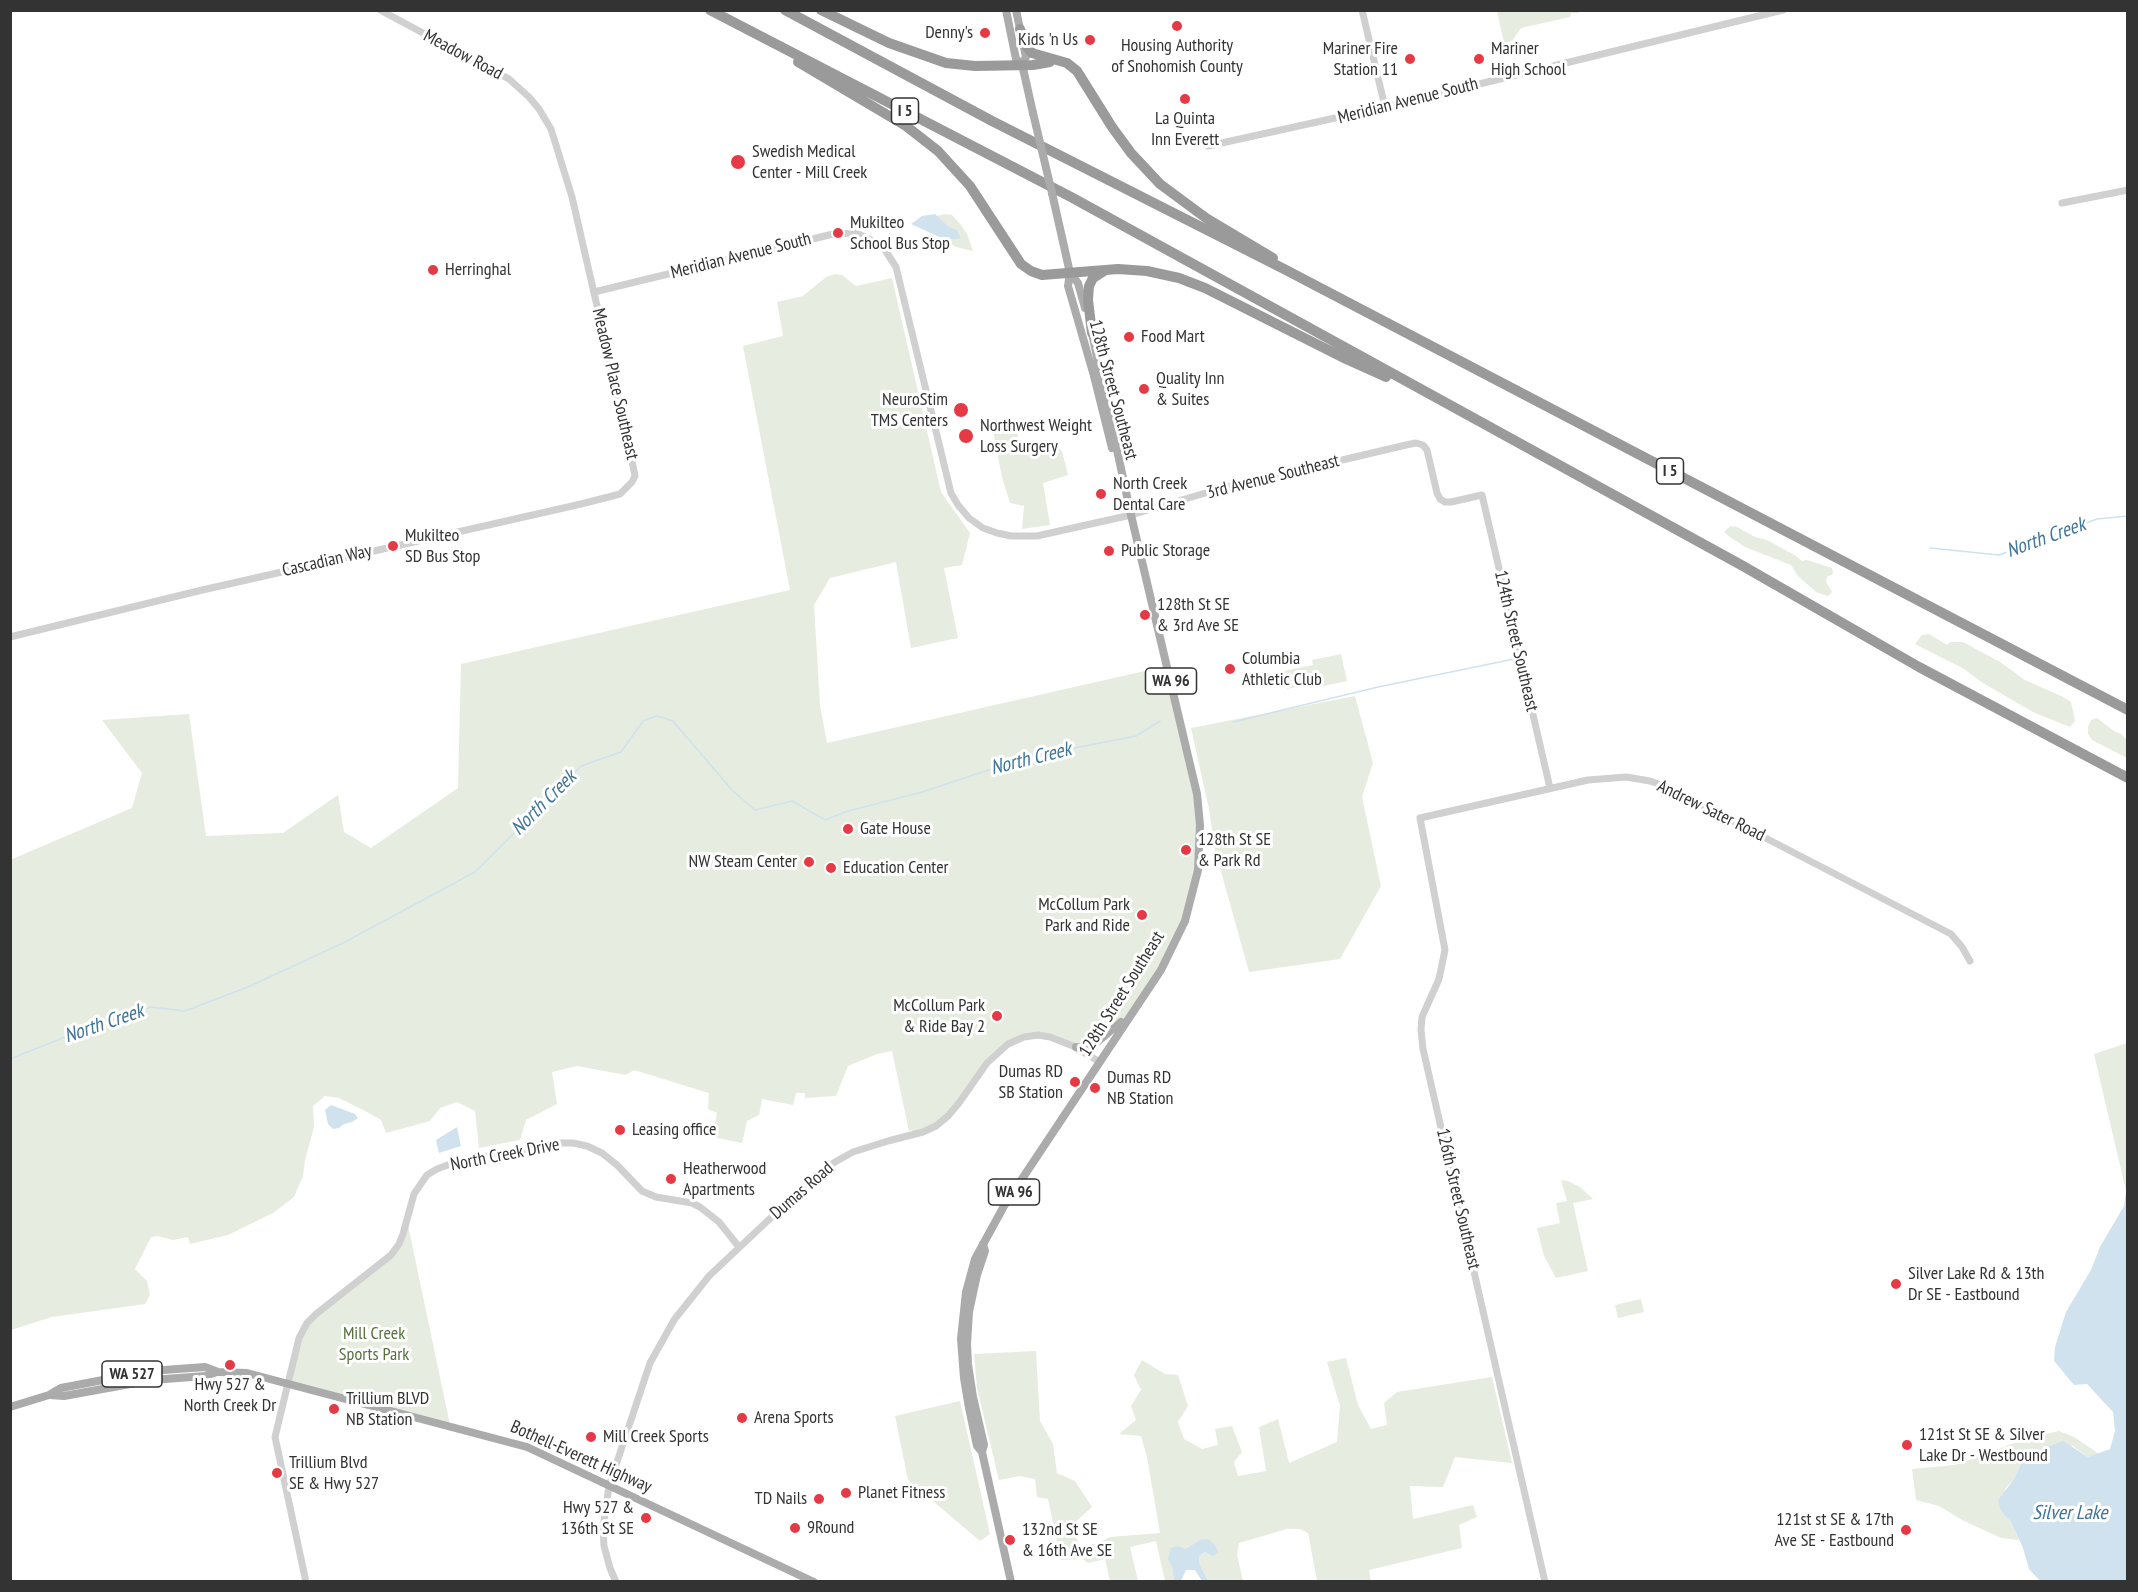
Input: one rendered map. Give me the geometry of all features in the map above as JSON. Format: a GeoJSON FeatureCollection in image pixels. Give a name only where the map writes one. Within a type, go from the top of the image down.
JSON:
{"type":"FeatureCollection","features":[{"type":"Feature","properties":{"kind":"highway","name":"I 5"},"geometry":{"type":"LineString","coordinates":[[710,10],[1071,197],[1743,566],[1919,667],[2127,778]]}},
{"type":"Feature","properties":{"kind":"highway","name":"I 5"},"geometry":{"type":"LineString","coordinates":[[785,10],[1076,164],[1284,269],[2127,710]]}},
{"type":"Feature","properties":{"kind":"highway"},"geometry":{"type":"LineString","coordinates":[[821,10],[889,43],[936,60],[975,66],[1060,61]]}},
{"type":"Feature","properties":{"kind":"highway"},"geometry":{"type":"LineString","coordinates":[[739,25],[813,72],[906,126],[927,142],[970,186],[1021,264],[1031,271],[1042,275],[1110,269],[1155,272],[1193,283],[1346,359],[1454,407]]}},
{"type":"Feature","properties":{"kind":"highway"},"geometry":{"type":"LineString","coordinates":[[1020,28],[1027,47],[1032,53],[1067,63],[1077,71],[1122,141],[1160,184],[1206,218],[1269,254],[1284,269]]}},
{"type":"Feature","properties":{"kind":"highway"},"geometry":{"type":"LineString","coordinates":[[1092,333],[1088,300],[1089,286],[1096,275],[1110,269]]}},
{"type":"Feature","properties":{"kind":"main road"},"geometry":{"type":"LineString","coordinates":[[1006,10],[1016,59],[1022,64],[1026,57],[1016,10]]}},
{"type":"Feature","properties":{"kind":"main road","name":"128th Street Southeast"},"geometry":{"type":"LineString","coordinates":[[1022,64],[1070,273],[1068,286],[1094,376],[1125,502],[1131,514]]}},
{"type":"Feature","properties":{"kind":"main road","name":"128th Street Southeast"},"geometry":{"type":"LineString","coordinates":[[1011,1581],[982,1452],[978,1446],[969,1408],[964,1378],[961,1339],[966,1292],[978,1250],[1004,1206],[1161,970],[1185,921],[1198,870],[1200,825],[1197,794],[1131,514],[1092,333],[1078,283],[1070,273]]}},
{"type":"Feature","properties":{"kind":"main road"},"geometry":{"type":"LineString","coordinates":[[1094,376],[1100,383],[1106,408],[1111,415]]}},
{"type":"Feature","properties":{"kind":"main road"},"geometry":{"type":"LineString","coordinates":[[1076,1047],[1086,1048],[1098,1043],[1133,1011]]}},
{"type":"Feature","properties":{"kind":"main road","name":"Bothell-Everett Highway"},"geometry":{"type":"LineString","coordinates":[[10,1407],[49,1395],[64,1396],[152,1380],[205,1376],[218,1372],[247,1373],[527,1448],[814,1581]]}},
{"type":"Feature","properties":{"kind":"street","name":"Meadow Road"},"geometry":{"type":"LineString","coordinates":[[380,10],[509,79],[520,87],[539,109],[551,129],[564,166],[594,292]]}},
{"type":"Feature","properties":{"kind":"street"},"geometry":{"type":"LineString","coordinates":[[1362,10],[1385,107]]}},
{"type":"Feature","properties":{"kind":"street","name":"Meridian Avenue South"},"geometry":{"type":"LineString","coordinates":[[1208,146],[1385,107],[1783,10]]}},
{"type":"Feature","properties":{"kind":"street"},"geometry":{"type":"LineString","coordinates":[[2062,203],[2127,190]]}},
{"type":"Feature","properties":{"kind":"street","name":"Meridian Avenue South"},"geometry":{"type":"LineString","coordinates":[[594,292],[833,234],[855,233],[871,240],[885,250],[896,267],[951,493],[969,518],[983,528]]}},
{"type":"Feature","properties":{"kind":"street","name":"Meadow Place Southeast"},"geometry":{"type":"LineString","coordinates":[[594,292],[635,476]]}},
{"type":"Feature","properties":{"kind":"street","name":"3rd Avenue Southeast"},"geometry":{"type":"LineString","coordinates":[[983,528],[1011,536],[1037,536],[1131,514],[1230,486],[1416,443],[1423,445],[1427,450],[1440,499],[1451,502],[1482,495]]}},
{"type":"Feature","properties":{"kind":"street","name":"Cascadian Way"},"geometry":{"type":"LineString","coordinates":[[10,637],[620,494],[635,476]]}},
{"type":"Feature","properties":{"kind":"street","name":"124th Street Southeast"},"geometry":{"type":"LineString","coordinates":[[1482,495],[1550,788]]}},
{"type":"Feature","properties":{"kind":"street","name":"Andrew Sater Road"},"geometry":{"type":"LineString","coordinates":[[1420,818],[1550,788],[1609,778],[1626,777],[1650,781],[1666,787],[1951,934],[1970,961]]}},
{"type":"Feature","properties":{"kind":"street","name":"126th Street Southeast"},"geometry":{"type":"LineString","coordinates":[[1420,818],[1445,950],[1439,979],[1422,1017],[1423,1049],[1545,1581]]}},
{"type":"Feature","properties":{"kind":"street","name":"Dumas Road"},"geometry":{"type":"LineString","coordinates":[[616,1581],[604,1546],[603,1528],[609,1486],[650,1363],[674,1320],[709,1276],[812,1179],[834,1162],[853,1152],[923,1132],[936,1126],[953,1110],[987,1062],[1008,1044],[1024,1037],[1038,1035],[1062,1040],[1100,1062]]}},
{"type":"Feature","properties":{"kind":"street","name":"North Creek Drive"},"geometry":{"type":"LineString","coordinates":[[306,1581],[274,1437],[299,1338],[307,1323],[391,1255],[399,1244],[414,1194],[422,1181],[437,1169],[453,1163],[558,1143],[587,1146],[602,1153],[617,1165],[642,1191],[656,1197],[692,1203],[710,1213],[740,1247]]}},
{"type":"Feature","properties":{"kind":"green space"},"geometry":{"type":"Polygon","coordinates":[[[1497,11],[1579,11],[1579,13],[1571,13],[1570,17],[1521,28],[1512,41],[1504,43],[1497,11]]]}},
{"type":"Feature","properties":{"kind":"green space"},"geometry":{"type":"Polygon","coordinates":[[[952,215],[961,225],[973,251],[956,247],[932,233],[946,240],[949,227],[937,216],[952,215]]]}},
{"type":"Feature","properties":{"kind":"green space"},"geometry":{"type":"Polygon","coordinates":[[[835,274],[842,275],[856,286],[892,278],[941,492],[970,533],[962,565],[944,568],[958,638],[911,648],[896,562],[830,578],[814,605],[820,705],[827,743],[1167,666],[1197,794],[1198,870],[1173,948],[1120,1030],[1083,1046],[1062,1040],[1024,1037],[994,1055],[948,1116],[913,1136],[912,1130],[909,1131],[892,1051],[877,1054],[848,1066],[836,1096],[805,1098],[805,1093],[796,1093],[793,1105],[762,1099],[759,1115],[747,1121],[742,1143],[712,1137],[717,1113],[708,1109],[709,1093],[634,1070],[626,1075],[577,1066],[552,1072],[557,1104],[526,1120],[520,1140],[479,1148],[475,1111],[457,1102],[440,1108],[430,1121],[386,1133],[381,1120],[339,1098],[325,1096],[313,1106],[314,1127],[303,1176],[294,1197],[273,1213],[228,1235],[190,1244],[188,1237],[173,1240],[157,1236],[151,1237],[135,1269],[147,1281],[150,1295],[145,1304],[52,1317],[11,1330],[10,860],[132,808],[142,773],[102,720],[189,714],[206,836],[283,833],[338,795],[344,832],[371,848],[458,788],[461,664],[790,590],[743,346],[783,336],[777,302],[803,296],[826,277],[835,274]]]}},
{"type":"Feature","properties":{"kind":"green space"},"geometry":{"type":"Polygon","coordinates":[[[1015,426],[1020,443],[1055,444],[1062,451],[1068,475],[1043,483],[1050,525],[1022,529],[1024,506],[1010,503],[1002,477],[993,431],[1015,426]]]}},
{"type":"Feature","properties":{"kind":"green space"},"geometry":{"type":"Polygon","coordinates":[[[1730,526],[1767,540],[1802,561],[1807,560],[1832,568],[1833,574],[1827,577],[1826,582],[1832,592],[1828,596],[1816,592],[1798,576],[1791,565],[1745,547],[1724,532],[1730,526]]]}},
{"type":"Feature","properties":{"kind":"green space"},"geometry":{"type":"Polygon","coordinates":[[[1929,634],[1947,645],[1950,642],[1963,642],[2000,662],[2025,680],[2063,697],[2071,702],[2075,721],[2070,727],[2033,712],[1983,683],[1964,669],[1915,644],[1922,635],[1929,634]]]}},
{"type":"Feature","properties":{"kind":"green space"},"geometry":{"type":"Polygon","coordinates":[[[1341,654],[1347,681],[1318,687],[1317,682],[1287,689],[1284,671],[1313,665],[1312,660],[1341,654]]]}},
{"type":"Feature","properties":{"kind":"green space"},"geometry":{"type":"Polygon","coordinates":[[[1355,696],[1373,763],[1362,797],[1381,886],[1340,959],[1249,972],[1215,850],[1209,809],[1191,728],[1355,696]]]}},
{"type":"Feature","properties":{"kind":"green space"},"geometry":{"type":"Polygon","coordinates":[[[2097,718],[2127,740],[2127,758],[2092,740],[2088,734],[2088,727],[2091,720],[2097,718]]]}},
{"type":"Feature","properties":{"kind":"green space"},"geometry":{"type":"Polygon","coordinates":[[[2127,1043],[2128,1191],[2126,1191],[2094,1054],[2127,1043]]]}},
{"type":"Feature","properties":{"kind":"green space"},"geometry":{"type":"Polygon","coordinates":[[[1561,1180],[1580,1187],[1593,1199],[1573,1203],[1588,1271],[1556,1278],[1544,1256],[1537,1228],[1560,1223],[1556,1203],[1567,1201],[1561,1180]]]}},
{"type":"Feature","properties":{"kind":"green space","name":"Mill Creek Sports Park"},"geometry":{"type":"Polygon","coordinates":[[[408,1225],[450,1425],[290,1384],[302,1333],[309,1323],[397,1251],[408,1225]]]}},
{"type":"Feature","properties":{"kind":"green space"},"geometry":{"type":"Polygon","coordinates":[[[1641,1299],[1644,1312],[1618,1318],[1615,1305],[1641,1299]]]}},
{"type":"Feature","properties":{"kind":"green space"},"geometry":{"type":"Polygon","coordinates":[[[1036,1351],[1040,1421],[1053,1444],[1057,1473],[1075,1481],[1092,1507],[1072,1525],[1079,1545],[1096,1544],[1110,1537],[1160,1533],[1147,1457],[1141,1436],[1119,1434],[1136,1420],[1131,1406],[1141,1390],[1134,1375],[1142,1360],[1165,1374],[1178,1375],[1188,1406],[1178,1422],[1184,1439],[1202,1449],[1218,1445],[1215,1429],[1232,1426],[1242,1452],[1234,1462],[1238,1476],[1266,1471],[1259,1427],[1278,1419],[1289,1463],[1337,1442],[1340,1406],[1327,1362],[1346,1358],[1358,1405],[1371,1429],[1387,1425],[1384,1403],[1397,1392],[1492,1377],[1512,1463],[1455,1457],[1443,1487],[1410,1486],[1413,1519],[1473,1505],[1477,1517],[1459,1525],[1462,1548],[1369,1570],[1371,1581],[1317,1581],[1308,1533],[1300,1529],[1287,1529],[1239,1543],[1237,1555],[1243,1581],[1208,1581],[1200,1565],[1199,1556],[1205,1552],[1200,1540],[1185,1549],[1172,1566],[1174,1581],[1165,1581],[1156,1541],[1130,1547],[1138,1581],[1110,1581],[1105,1559],[1088,1563],[1083,1559],[1061,1560],[1048,1499],[1037,1497],[1035,1479],[1019,1476],[999,1480],[977,1388],[974,1354],[1036,1351]]]}},
{"type":"Feature","properties":{"kind":"green space"},"geometry":{"type":"Polygon","coordinates":[[[960,1401],[990,1534],[980,1541],[908,1480],[895,1416],[960,1401]]]}},
{"type":"Feature","properties":{"kind":"green space"},"geometry":{"type":"Polygon","coordinates":[[[2059,1431],[2074,1437],[2099,1454],[2088,1457],[2073,1446],[2036,1456],[2021,1464],[2014,1479],[2005,1489],[2001,1511],[2011,1522],[2019,1540],[2001,1538],[1962,1520],[1939,1506],[1916,1500],[1912,1469],[1955,1465],[2028,1438],[2059,1431]]]}},
{"type":"Feature","properties":{"kind":"water"},"geometry":{"type":"Polygon","coordinates":[[[935,214],[949,227],[957,230],[961,238],[946,240],[911,224],[922,216],[935,214]]]}},
{"type":"Feature","properties":{"kind":"water"},"geometry":{"type":"Polygon","coordinates":[[[331,1105],[355,1114],[358,1118],[333,1129],[328,1124],[325,1110],[331,1105]]]}},
{"type":"Feature","properties":{"kind":"water"},"geometry":{"type":"Polygon","coordinates":[[[457,1127],[461,1146],[439,1153],[436,1140],[457,1127]]]}},
{"type":"Feature","properties":{"kind":"water","name":"Silver Lake"},"geometry":{"type":"Polygon","coordinates":[[[2126,1191],[2127,1581],[2040,1581],[2029,1569],[2023,1548],[2011,1522],[2001,1511],[1998,1500],[2014,1479],[2021,1464],[2050,1446],[2063,1441],[2088,1457],[2110,1449],[2115,1431],[2113,1412],[2087,1384],[2074,1385],[2054,1361],[2055,1347],[2066,1312],[2124,1206],[2126,1191]]]}},
{"type":"Feature","properties":{"kind":"water"},"geometry":{"type":"Polygon","coordinates":[[[1208,1539],[1215,1545],[1218,1552],[1213,1556],[1205,1552],[1199,1556],[1200,1565],[1208,1581],[1202,1581],[1195,1570],[1186,1570],[1181,1581],[1174,1581],[1172,1566],[1168,1559],[1171,1548],[1178,1546],[1185,1549],[1200,1540],[1208,1539]]]}},
{"type":"Feature","properties":{"kind":"waterway","name":"North Creek"},"geometry":{"type":"LineString","coordinates":[[1930,548],[1999,555],[2097,519],[2128,516]]}},
{"type":"Feature","properties":{"kind":"waterway","name":"North Creek"},"geometry":{"type":"LineString","coordinates":[[1233,722],[1378,687],[1514,659]]}},
{"type":"Feature","properties":{"kind":"waterway","name":"North Creek"},"geometry":{"type":"LineString","coordinates":[[10,1059],[100,1023],[151,1007],[185,1011],[248,987],[343,943],[475,872],[581,766],[621,752],[643,721],[657,716],[673,721],[732,790],[755,810],[792,801],[825,820],[848,811],[919,793],[1028,757],[1136,736],[1160,721]]}},
{"type":"Feature","properties":{"kind":"place","name":"Housing Authority of Snohomish County"},"geometry":{"type":"Point","coordinates":[1177,26]}},
{"type":"Feature","properties":{"kind":"place","name":"Denny's"},"geometry":{"type":"Point","coordinates":[985,33]}},
{"type":"Feature","properties":{"kind":"place","name":"Kids 'n Us"},"geometry":{"type":"Point","coordinates":[1090,40]}},
{"type":"Feature","properties":{"kind":"place","name":"Mariner Fire Station 11"},"geometry":{"type":"Point","coordinates":[1410,59]}},
{"type":"Feature","properties":{"kind":"place","name":"Mariner High School"},"geometry":{"type":"Point","coordinates":[1479,59]}},
{"type":"Feature","properties":{"kind":"place","name":"La Quinta Inn Everett"},"geometry":{"type":"Point","coordinates":[1185,99]}},
{"type":"Feature","properties":{"kind":"place","name":"Swedish Medical Center - Mill Creek"},"geometry":{"type":"Point","coordinates":[738,162]}},
{"type":"Feature","properties":{"kind":"place","name":"Mukilteo School Bus Stop"},"geometry":{"type":"Point","coordinates":[838,233]}},
{"type":"Feature","properties":{"kind":"place","name":"Herringhal"},"geometry":{"type":"Point","coordinates":[433,270]}},
{"type":"Feature","properties":{"kind":"place","name":"Food Mart"},"geometry":{"type":"Point","coordinates":[1129,337]}},
{"type":"Feature","properties":{"kind":"place","name":"Quality Inn & Suites"},"geometry":{"type":"Point","coordinates":[1144,389]}},
{"type":"Feature","properties":{"kind":"place","name":"NeuroStim TMS Centers"},"geometry":{"type":"Point","coordinates":[961,410]}},
{"type":"Feature","properties":{"kind":"place","name":"Northwest Weight Loss Surgery"},"geometry":{"type":"Point","coordinates":[966,436]}},
{"type":"Feature","properties":{"kind":"place","name":"North Creek Dental Care"},"geometry":{"type":"Point","coordinates":[1101,494]}},
{"type":"Feature","properties":{"kind":"place","name":"Mukilteo SD Bus Stop"},"geometry":{"type":"Point","coordinates":[393,546]}},
{"type":"Feature","properties":{"kind":"place","name":"Public Storage"},"geometry":{"type":"Point","coordinates":[1109,551]}},
{"type":"Feature","properties":{"kind":"place","name":"128th St SE & 3rd Ave SE"},"geometry":{"type":"Point","coordinates":[1145,615]}},
{"type":"Feature","properties":{"kind":"place","name":"Columbia Athletic Club"},"geometry":{"type":"Point","coordinates":[1230,669]}},
{"type":"Feature","properties":{"kind":"place","name":"Gate House"},"geometry":{"type":"Point","coordinates":[848,829]}},
{"type":"Feature","properties":{"kind":"place","name":"128th St SE & Park Rd"},"geometry":{"type":"Point","coordinates":[1186,850]}},
{"type":"Feature","properties":{"kind":"place","name":"NW Steam Center"},"geometry":{"type":"Point","coordinates":[809,862]}},
{"type":"Feature","properties":{"kind":"place","name":"Education Center"},"geometry":{"type":"Point","coordinates":[831,868]}},
{"type":"Feature","properties":{"kind":"place","name":"McCollum Park Park and Ride"},"geometry":{"type":"Point","coordinates":[1142,915]}},
{"type":"Feature","properties":{"kind":"place","name":"McCollum Park & Ride Bay 2"},"geometry":{"type":"Point","coordinates":[997,1016]}},
{"type":"Feature","properties":{"kind":"place","name":"Dumas RD SB Station"},"geometry":{"type":"Point","coordinates":[1075,1082]}},
{"type":"Feature","properties":{"kind":"place","name":"Dumas RD NB Station"},"geometry":{"type":"Point","coordinates":[1095,1088]}},
{"type":"Feature","properties":{"kind":"place","name":"Leasing office"},"geometry":{"type":"Point","coordinates":[620,1130]}},
{"type":"Feature","properties":{"kind":"place","name":"Heatherwood Apartments"},"geometry":{"type":"Point","coordinates":[671,1179]}},
{"type":"Feature","properties":{"kind":"place","name":"Silver Lake Rd & 13th Dr SE - Eastbound"},"geometry":{"type":"Point","coordinates":[1896,1284]}},
{"type":"Feature","properties":{"kind":"place","name":"Hwy 527 & North Creek Dr"},"geometry":{"type":"Point","coordinates":[230,1365]}},
{"type":"Feature","properties":{"kind":"place","name":"Trillium BLVD NB Station"},"geometry":{"type":"Point","coordinates":[334,1409]}},
{"type":"Feature","properties":{"kind":"place","name":"Arena Sports"},"geometry":{"type":"Point","coordinates":[742,1418]}},
{"type":"Feature","properties":{"kind":"place","name":"Mill Creek Sports"},"geometry":{"type":"Point","coordinates":[591,1437]}},
{"type":"Feature","properties":{"kind":"place","name":"121st St SE & Silver Lake Dr - Westbound"},"geometry":{"type":"Point","coordinates":[1907,1445]}},
{"type":"Feature","properties":{"kind":"place","name":"Trillium Blvd SE & Hwy 527"},"geometry":{"type":"Point","coordinates":[277,1473]}},
{"type":"Feature","properties":{"kind":"place","name":"Planet Fitness"},"geometry":{"type":"Point","coordinates":[846,1493]}},
{"type":"Feature","properties":{"kind":"place","name":"TD Nails"},"geometry":{"type":"Point","coordinates":[819,1499]}},
{"type":"Feature","properties":{"kind":"place","name":"Hwy 527 & 136th St SE"},"geometry":{"type":"Point","coordinates":[646,1518]}},
{"type":"Feature","properties":{"kind":"place","name":"9Round"},"geometry":{"type":"Point","coordinates":[795,1528]}},
{"type":"Feature","properties":{"kind":"place","name":"121st st SE & 17th Ave SE - Eastbound"},"geometry":{"type":"Point","coordinates":[1906,1530]}},
{"type":"Feature","properties":{"kind":"place","name":"132nd St SE & 16th Ave SE"},"geometry":{"type":"Point","coordinates":[1010,1540]}}]}
